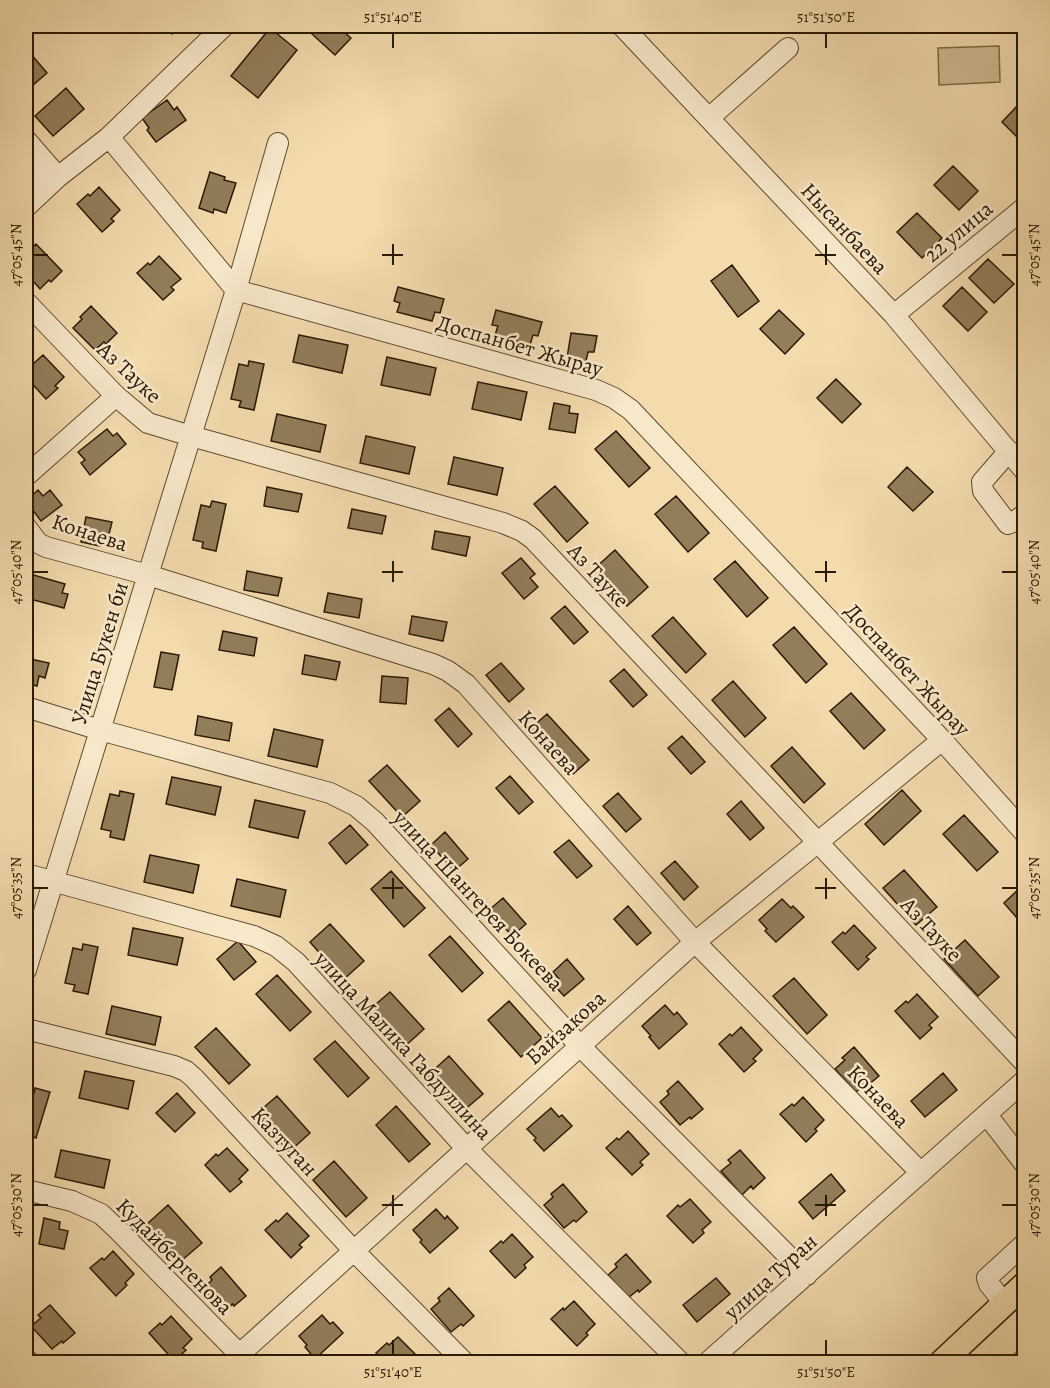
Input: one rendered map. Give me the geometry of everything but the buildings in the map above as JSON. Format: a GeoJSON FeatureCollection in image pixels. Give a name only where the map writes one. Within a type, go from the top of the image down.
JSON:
{"type":"FeatureCollection","features":[{"type":"Feature","properties":{"kind":"main road"},"geometry":{"type":"LineString","coordinates":[[942,1362],[1024,1287]]}},
{"type":"Feature","properties":{"kind":"street"},"geometry":{"type":"LineString","coordinates":[[26,207],[51,183],[109,137],[224,26]]}},
{"type":"Feature","properties":{"kind":"street","name":"Нысанбаева"},"geometry":{"type":"LineString","coordinates":[[622,26],[894,315],[1024,470]]}},
{"type":"Feature","properties":{"kind":"street"},"geometry":{"type":"LineString","coordinates":[[709,118],[788,48]]}},
{"type":"Feature","properties":{"kind":"street"},"geometry":{"type":"LineString","coordinates":[[109,137],[236,290]]}},
{"type":"Feature","properties":{"kind":"street"},"geometry":{"type":"LineString","coordinates":[[26,140],[51,183]]}},
{"type":"Feature","properties":{"kind":"street","name":"Улица Букен би"},"geometry":{"type":"LineString","coordinates":[[26,970],[236,290],[278,143]]}},
{"type":"Feature","properties":{"kind":"street"},"geometry":{"type":"LineString","coordinates":[[26,167],[51,183]]}},
{"type":"Feature","properties":{"kind":"street","name":"22 улица"},"geometry":{"type":"LineString","coordinates":[[894,315],[1024,207]]}},
{"type":"Feature","properties":{"kind":"street","name":"Доспанбет Жырау"},"geometry":{"type":"LineString","coordinates":[[236,290],[596,390],[614,398],[631,410],[942,740],[1024,832]]}},
{"type":"Feature","properties":{"kind":"street","name":"Аз Тауке"},"geometry":{"type":"LineString","coordinates":[[26,302],[116,396],[148,423],[503,523],[522,531],[533,539],[1024,1062]]}},
{"type":"Feature","properties":{"kind":"street"},"geometry":{"type":"LineString","coordinates":[[26,476],[116,396]]}},
{"type":"Feature","properties":{"kind":"street"},"geometry":{"type":"LineString","coordinates":[[1009,451],[982,482],[982,491],[1008,524],[1024,514]]}},
{"type":"Feature","properties":{"kind":"street","name":"Конаева"},"geometry":{"type":"LineString","coordinates":[[26,527],[38,543],[46,547],[148,575],[433,664],[448,671],[466,684],[695,942],[921,1173]]}},
{"type":"Feature","properties":{"kind":"street","name":"улица Шангерея Бокеева"},"geometry":{"type":"LineString","coordinates":[[26,707],[100,730],[330,793],[356,806],[375,822],[580,1046],[807,1275]]}},
{"type":"Feature","properties":{"kind":"street","name":"Байзакова"},"geometry":{"type":"LineString","coordinates":[[239,1360],[354,1251],[695,942],[942,740]]}},
{"type":"Feature","properties":{"kind":"street","name":"улица Малика Габдуллина"},"geometry":{"type":"LineString","coordinates":[[26,874],[254,936],[276,946],[296,962],[467,1149],[680,1362]]}},
{"type":"Feature","properties":{"kind":"street","name":"Казтуган"},"geometry":{"type":"LineString","coordinates":[[26,1029],[186,1071],[354,1251],[464,1362]]}},
{"type":"Feature","properties":{"kind":"street","name":"улица Туран"},"geometry":{"type":"LineString","coordinates":[[708,1362],[1024,1081]]}},
{"type":"Feature","properties":{"kind":"street"},"geometry":{"type":"LineString","coordinates":[[987,1115],[1024,1163]]}},
{"type":"Feature","properties":{"kind":"street","name":"Кудайбергенова"},"geometry":{"type":"LineString","coordinates":[[26,1190],[72,1201],[101,1214],[239,1360]]}},
{"type":"Feature","properties":{"kind":"street"},"geometry":{"type":"LineString","coordinates":[[1004,1303],[987,1278],[1024,1244]]}},
{"type":"Feature","properties":{"kind":"street"},"geometry":{"type":"LineString","coordinates":[[26,1359],[29,1362]]}},
{"type":"Feature","properties":{"kind":"street"},"geometry":{"type":"LineString","coordinates":[[1021,1362],[1024,1359]]}},
{"type":"Feature","properties":{"kind":"shaded area"},"geometry":{"type":"Polygon","coordinates":[[[999,46],[1000,82],[939,85],[938,48],[999,46]]]}}]}
